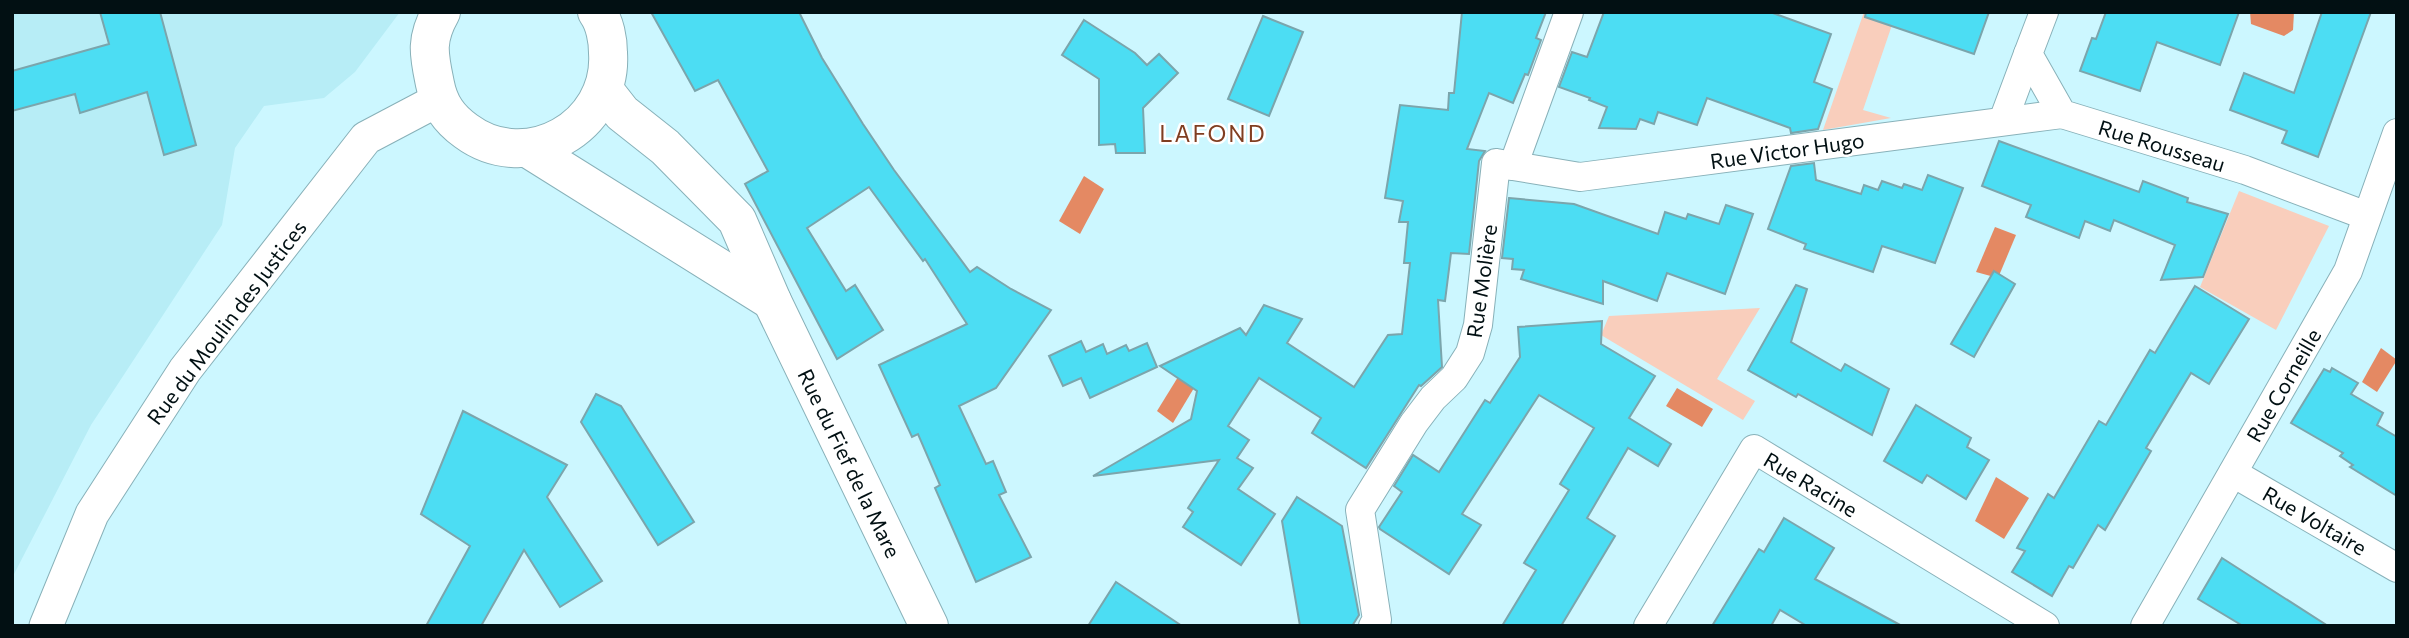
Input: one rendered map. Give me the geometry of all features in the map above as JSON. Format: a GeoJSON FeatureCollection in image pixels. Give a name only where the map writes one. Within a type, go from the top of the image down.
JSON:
{"type":"FeatureCollection","features":[{"type":"Feature","properties":{"kind":"main road"},"geometry":{"type":"LineString","coordinates":[[441,12],[435,23],[428,51],[438,100],[454,122],[476,138],[501,148],[529,149],[553,143],[575,130],[592,112],[604,90],[609,66],[608,41],[597,12]]}},
{"type":"Feature","properties":{"kind":"main road","name":"Rue du Fief de la Mare"},"geometry":{"type":"LineString","coordinates":[[604,90],[622,113],[665,147],[737,220],[772,301],[929,626]]}},
{"type":"Feature","properties":{"kind":"main road"},"geometry":{"type":"LineString","coordinates":[[529,149],[772,301]]}},
{"type":"Feature","properties":{"kind":"street"},"geometry":{"type":"LineString","coordinates":[[1513,166],[1569,12]]}},
{"type":"Feature","properties":{"kind":"street"},"geometry":{"type":"LineString","coordinates":[[2003,121],[2044,12]]}},
{"type":"Feature","properties":{"kind":"street"},"geometry":{"type":"LineString","coordinates":[[2028,54],[2062,114]]}},
{"type":"Feature","properties":{"kind":"street","name":"Rue du Moulin des Justices"},"geometry":{"type":"LineString","coordinates":[[46,626],[92,514],[185,370],[366,138],[438,100]]}},
{"type":"Feature","properties":{"kind":"street","name":"Rue Victor Hugo"},"geometry":{"type":"LineString","coordinates":[[1513,166],[1580,177],[2062,114]]}},
{"type":"Feature","properties":{"kind":"street","name":"Rue Rousseau"},"geometry":{"type":"LineString","coordinates":[[2062,114],[2245,170],[2367,216]]}},
{"type":"Feature","properties":{"kind":"street","name":"Rue Corneille"},"geometry":{"type":"LineString","coordinates":[[2145,626],[2348,271],[2397,133]]}},
{"type":"Feature","properties":{"kind":"street","name":"Rue Molière"},"geometry":{"type":"LineString","coordinates":[[1373,626],[1377,620],[1360,510],[1414,423],[1433,398],[1454,378],[1469,353],[1478,325],[1496,163],[1513,166]]}},
{"type":"Feature","properties":{"kind":"street","name":"Rue Racine"},"geometry":{"type":"LineString","coordinates":[[1648,626],[1754,449],[2045,626]]}},
{"type":"Feature","properties":{"kind":"street","name":"Rue Voltaire"},"geometry":{"type":"LineString","coordinates":[[2233,473],[2397,568]]}},
{"type":"Feature","properties":{"kind":"shaded area"},"geometry":{"type":"Polygon","coordinates":[[[12,12],[400,12],[355,72],[324,98],[264,106],[235,148],[222,225],[91,425],[12,578],[12,12]]]}},
{"type":"Feature","properties":{"kind":"shaded area"},"geometry":{"type":"Polygon","coordinates":[[[1864,12],[1881,12],[1892,25],[1863,110],[1891,118],[1823,130],[1864,12]]]}},
{"type":"Feature","properties":{"kind":"shaded area"},"geometry":{"type":"Polygon","coordinates":[[[2250,12],[2294,12],[2293,30],[2284,36],[2251,24],[2250,12]]]}},
{"type":"Feature","properties":{"kind":"shaded area"},"geometry":{"type":"Polygon","coordinates":[[[1084,176],[1104,189],[1080,234],[1059,221],[1084,176]]]}},
{"type":"Feature","properties":{"kind":"shaded area"},"geometry":{"type":"Polygon","coordinates":[[[2239,191],[2329,226],[2276,330],[2200,287],[2239,191]]]}},
{"type":"Feature","properties":{"kind":"shaded area"},"geometry":{"type":"Polygon","coordinates":[[[1995,227],[2016,235],[1998,278],[1976,272],[1995,227]]]}},
{"type":"Feature","properties":{"kind":"shaded area"},"geometry":{"type":"Polygon","coordinates":[[[1760,308],[1717,379],[1755,401],[1743,420],[1601,335],[1609,316],[1760,308]]]}},
{"type":"Feature","properties":{"kind":"shaded area"},"geometry":{"type":"Polygon","coordinates":[[[2381,348],[2397,360],[2377,392],[2362,382],[2381,348]]]}},
{"type":"Feature","properties":{"kind":"shaded area"},"geometry":{"type":"Polygon","coordinates":[[[1178,377],[1194,388],[1173,423],[1157,411],[1178,377]]]}},
{"type":"Feature","properties":{"kind":"shaded area"},"geometry":{"type":"Polygon","coordinates":[[[1677,388],[1713,409],[1702,427],[1666,406],[1677,388]]]}},
{"type":"Feature","properties":{"kind":"shaded area"},"geometry":{"type":"Polygon","coordinates":[[[1996,477],[2029,498],[2004,539],[1975,521],[1996,477]]]}},
{"type":"Feature","properties":{"kind":"building"},"geometry":{"type":"Polygon","coordinates":[[[100,12],[160,12],[196,145],[164,155],[147,92],[80,113],[75,94],[12,111],[12,71],[109,44],[100,12]]]}},
{"type":"Feature","properties":{"kind":"building"},"geometry":{"type":"Polygon","coordinates":[[[651,12],[799,12],[822,58],[863,124],[970,272],[977,267],[1051,310],[996,388],[959,406],[986,464],[993,461],[1006,492],[999,495],[1031,557],[976,582],[935,488],[940,485],[918,434],[912,437],[879,365],[967,324],[925,259],[923,261],[869,187],[807,228],[846,291],[855,285],[883,330],[837,359],[745,184],[768,171],[718,80],[695,91],[651,12]]]}},
{"type":"Feature","properties":{"kind":"building"},"geometry":{"type":"Polygon","coordinates":[[[1462,12],[1546,12],[1536,38],[1541,40],[1528,75],[1525,74],[1513,103],[1489,93],[1467,149],[1485,151],[1479,161],[1469,254],[1451,253],[1445,301],[1438,300],[1442,367],[1419,385],[1366,468],[1312,433],[1321,418],[1259,378],[1228,426],[1249,440],[1237,458],[1253,468],[1238,489],[1275,514],[1241,565],[1183,527],[1193,512],[1188,508],[1219,460],[1093,476],[1191,419],[1197,391],[1160,366],[1240,328],[1246,335],[1264,305],[1302,319],[1287,343],[1354,387],[1388,335],[1402,334],[1410,263],[1404,263],[1408,222],[1399,222],[1403,201],[1385,198],[1400,105],[1448,110],[1449,93],[1454,93],[1462,12]]]}},
{"type":"Feature","properties":{"kind":"building"},"geometry":{"type":"Polygon","coordinates":[[[1604,12],[1770,12],[1831,34],[1814,82],[1832,89],[1818,129],[1791,133],[1790,128],[1707,98],[1697,125],[1658,112],[1654,124],[1640,119],[1636,129],[1599,128],[1607,107],[1559,87],[1572,52],[1587,57],[1604,12]]]}},
{"type":"Feature","properties":{"kind":"building"},"geometry":{"type":"Polygon","coordinates":[[[1866,12],[1989,12],[1974,54],[1865,17],[1866,12]]]}},
{"type":"Feature","properties":{"kind":"building"},"geometry":{"type":"Polygon","coordinates":[[[2106,12],[2239,12],[2220,65],[2157,42],[2140,91],[2080,71],[2092,38],[2096,39],[2106,12]]]}},
{"type":"Feature","properties":{"kind":"building"},"geometry":{"type":"Polygon","coordinates":[[[2322,12],[2371,12],[2318,157],[2282,143],[2287,131],[2230,110],[2244,73],[2294,93],[2322,12]]]}},
{"type":"Feature","properties":{"kind":"building"},"geometry":{"type":"Polygon","coordinates":[[[1263,16],[1303,32],[1269,116],[1228,99],[1263,16]]]}},
{"type":"Feature","properties":{"kind":"building"},"geometry":{"type":"Polygon","coordinates":[[[1084,20],[1135,53],[1147,65],[1159,54],[1178,73],[1143,108],[1145,153],[1116,153],[1115,144],[1099,145],[1099,79],[1062,55],[1084,20]]]}},
{"type":"Feature","properties":{"kind":"building"},"geometry":{"type":"Polygon","coordinates":[[[1999,141],[2139,192],[2143,181],[2188,198],[2187,202],[2228,214],[2203,277],[2161,280],[2175,245],[2114,220],[2110,231],[2085,221],[2079,238],[2026,217],[2031,205],[1982,186],[1999,141]]]}},
{"type":"Feature","properties":{"kind":"building"},"geometry":{"type":"Polygon","coordinates":[[[1814,163],[1816,180],[1861,194],[1864,185],[1878,190],[1882,181],[1902,188],[1904,184],[1922,190],[1928,175],[1963,188],[1935,263],[1882,246],[1873,272],[1804,249],[1806,244],[1768,229],[1791,166],[1814,163]]]}},
{"type":"Feature","properties":{"kind":"building"},"geometry":{"type":"Polygon","coordinates":[[[1509,198],[1574,204],[1658,234],[1665,212],[1686,219],[1688,214],[1719,224],[1726,205],[1753,214],[1725,294],[1667,273],[1657,301],[1603,281],[1603,304],[1521,279],[1524,270],[1512,269],[1513,259],[1502,258],[1509,198]]]}},
{"type":"Feature","properties":{"kind":"building"},"geometry":{"type":"Polygon","coordinates":[[[1994,271],[2015,284],[1974,357],[1951,344],[1994,271]]]}},
{"type":"Feature","properties":{"kind":"building"},"geometry":{"type":"Polygon","coordinates":[[[1796,285],[1807,289],[1791,342],[1841,371],[1845,364],[1889,389],[1872,435],[1748,370],[1796,285]]]}},
{"type":"Feature","properties":{"kind":"building"},"geometry":{"type":"Polygon","coordinates":[[[2195,286],[2249,319],[2209,384],[2191,373],[2146,448],[2151,451],[2105,530],[2098,525],[2073,568],[2069,566],[2052,596],[2012,572],[2025,551],[2017,548],[2048,494],[2054,498],[2099,421],[2106,425],[2150,350],[2155,353],[2195,286]]]}},
{"type":"Feature","properties":{"kind":"building"},"geometry":{"type":"Polygon","coordinates":[[[1602,321],[1601,344],[1655,376],[1629,418],[1671,444],[1658,466],[1628,448],[1587,518],[1615,536],[1561,626],[1502,626],[1536,570],[1524,563],[1569,490],[1560,484],[1594,428],[1539,395],[1462,514],[1481,525],[1449,574],[1379,527],[1402,492],[1394,486],[1413,455],[1439,472],[1485,400],[1490,403],[1520,357],[1518,327],[1602,321]]]}},
{"type":"Feature","properties":{"kind":"building"},"geometry":{"type":"Polygon","coordinates":[[[1081,341],[1086,352],[1103,344],[1107,354],[1126,345],[1129,351],[1147,343],[1157,367],[1090,398],[1081,378],[1063,386],[1049,356],[1081,341]]]}},
{"type":"Feature","properties":{"kind":"building"},"geometry":{"type":"Polygon","coordinates":[[[2332,368],[2358,383],[2351,394],[2383,413],[2377,425],[2397,437],[2397,496],[2350,467],[2353,465],[2340,456],[2343,453],[2291,423],[2324,369],[2330,372],[2332,368]]]}},
{"type":"Feature","properties":{"kind":"building"},"geometry":{"type":"Polygon","coordinates":[[[596,394],[621,406],[694,522],[658,545],[581,422],[596,394]]]}},
{"type":"Feature","properties":{"kind":"building"},"geometry":{"type":"Polygon","coordinates":[[[1916,405],[1971,438],[1967,447],[1989,460],[1966,499],[1927,475],[1922,483],[1884,461],[1916,405]]]}},
{"type":"Feature","properties":{"kind":"building"},"geometry":{"type":"Polygon","coordinates":[[[463,411],[567,465],[547,497],[602,581],[560,607],[524,550],[481,626],[426,626],[470,546],[421,514],[463,411]]]}},
{"type":"Feature","properties":{"kind":"building"},"geometry":{"type":"Polygon","coordinates":[[[1297,497],[1342,526],[1359,615],[1352,626],[1300,626],[1282,521],[1297,497]]]}},
{"type":"Feature","properties":{"kind":"building"},"geometry":{"type":"Polygon","coordinates":[[[1784,518],[1834,548],[1815,579],[1902,626],[1807,626],[1780,610],[1771,626],[1712,626],[1759,549],[1764,552],[1784,518]]]}},
{"type":"Feature","properties":{"kind":"building"},"geometry":{"type":"Polygon","coordinates":[[[2222,558],[2328,626],[2243,626],[2198,599],[2222,558]]]}},
{"type":"Feature","properties":{"kind":"building"},"geometry":{"type":"Polygon","coordinates":[[[1116,582],[1182,626],[1088,626],[1116,582]]]}},
{"type":"Feature","properties":{"kind":"district","name":"LAFOND"},"geometry":{"type":"Point","coordinates":[1213,133]}}]}
